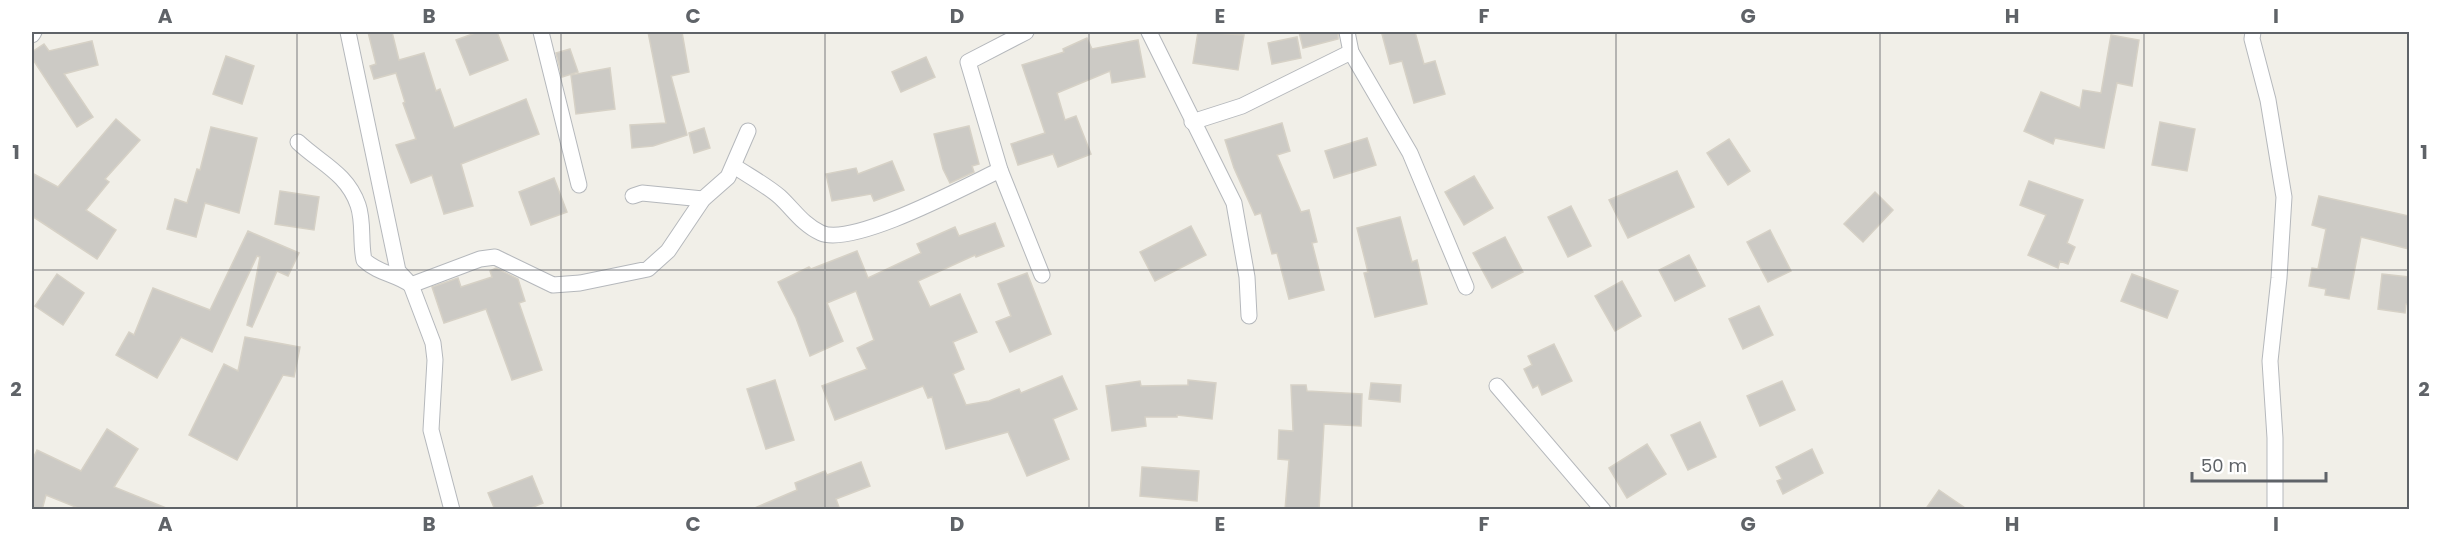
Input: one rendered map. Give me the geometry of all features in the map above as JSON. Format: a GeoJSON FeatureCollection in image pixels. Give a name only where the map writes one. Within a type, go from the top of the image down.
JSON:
{"type":"FeatureCollection","features":[{"type":"Feature","properties":{"kind":"street"},"geometry":{"type":"LineString","coordinates":[[348,32],[398,271],[411,285],[433,343],[435,360],[431,430],[452,510]]}},
{"type":"Feature","properties":{"kind":"street"},"geometry":{"type":"LineString","coordinates":[[541,32],[579,185]]}},
{"type":"Feature","properties":{"kind":"street"},"geometry":{"type":"LineString","coordinates":[[1026,32],[968,62],[1000,170],[1042,275]]}},
{"type":"Feature","properties":{"kind":"street"},"geometry":{"type":"LineString","coordinates":[[1149,32],[1234,203],[1247,277],[1249,316]]}},
{"type":"Feature","properties":{"kind":"street"},"geometry":{"type":"LineString","coordinates":[[1347,32],[1352,52],[1410,153],[1466,287]]}},
{"type":"Feature","properties":{"kind":"street"},"geometry":{"type":"LineString","coordinates":[[2253,32],[2252,39],[2268,100],[2284,197],[2279,278],[2270,361],[2275,438],[2275,510]]}},
{"type":"Feature","properties":{"kind":"street"},"geometry":{"type":"LineString","coordinates":[[1192,122],[1242,106],[1352,52]]}},
{"type":"Feature","properties":{"kind":"street"},"geometry":{"type":"LineString","coordinates":[[411,285],[480,259],[495,257],[553,285],[580,284],[648,268],[668,251],[703,199],[728,177],[748,131]]}},
{"type":"Feature","properties":{"kind":"street"},"geometry":{"type":"LineString","coordinates":[[298,141],[314,157],[324,160],[347,184],[358,205],[364,260],[374,269],[403,278],[411,285]]}},
{"type":"Feature","properties":{"kind":"street"},"geometry":{"type":"LineString","coordinates":[[734,166],[779,196],[802,221],[827,235],[846,234],[877,226],[1000,170]]}},
{"type":"Feature","properties":{"kind":"street"},"geometry":{"type":"LineString","coordinates":[[633,196],[642,193],[703,199]]}},
{"type":"Feature","properties":{"kind":"street"},"geometry":{"type":"LineString","coordinates":[[1497,386],[1603,510]]}},
{"type":"Feature","properties":{"kind":"building"},"geometry":{"type":"Polygon","coordinates":[[[368,32],[392,32],[399,60],[424,53],[436,91],[440,89],[454,128],[526,99],[539,134],[461,164],[473,206],[444,214],[432,175],[411,183],[396,145],[416,139],[403,103],[405,102],[396,73],[374,79],[370,66],[376,64],[368,32]]]}},
{"type":"Feature","properties":{"kind":"building"},"geometry":{"type":"Polygon","coordinates":[[[478,32],[497,32],[508,60],[470,75],[456,40],[478,32]]]}},
{"type":"Feature","properties":{"kind":"building"},"geometry":{"type":"Polygon","coordinates":[[[648,32],[682,32],[689,72],[671,76],[687,135],[653,146],[632,148],[630,125],[666,123],[648,32]]]}},
{"type":"Feature","properties":{"kind":"building"},"geometry":{"type":"Polygon","coordinates":[[[1198,32],[1244,35],[1238,70],[1193,63],[1198,32]]]}},
{"type":"Feature","properties":{"kind":"building"},"geometry":{"type":"Polygon","coordinates":[[[1299,32],[1338,32],[1338,39],[1303,48],[1299,32]]]}},
{"type":"Feature","properties":{"kind":"building"},"geometry":{"type":"Polygon","coordinates":[[[1415,32],[1424,64],[1435,61],[1445,94],[1414,103],[1402,61],[1390,64],[1382,34],[1415,32]]]}},
{"type":"Feature","properties":{"kind":"building"},"geometry":{"type":"Polygon","coordinates":[[[2111,35],[2139,40],[2132,86],[2117,83],[2104,148],[2055,138],[2053,144],[2024,131],[2041,92],[2080,108],[2083,90],[2101,93],[2111,35]]]}},
{"type":"Feature","properties":{"kind":"building"},"geometry":{"type":"Polygon","coordinates":[[[1297,37],[1301,58],[1272,64],[1268,43],[1297,37]]]}},
{"type":"Feature","properties":{"kind":"building"},"geometry":{"type":"Polygon","coordinates":[[[1087,38],[1092,49],[1138,40],[1145,77],[1112,83],[1110,71],[1057,93],[1065,120],[1076,116],[1091,154],[1058,167],[1053,154],[1018,165],[1011,144],[1045,133],[1022,65],[1064,52],[1063,49],[1087,38]]]}},
{"type":"Feature","properties":{"kind":"building"},"geometry":{"type":"Polygon","coordinates":[[[92,41],[98,65],[64,74],[93,117],[77,127],[32,58],[32,52],[44,44],[49,51],[92,41]]]}},
{"type":"Feature","properties":{"kind":"building"},"geometry":{"type":"Polygon","coordinates":[[[570,49],[578,72],[562,77],[556,53],[570,49]]]}},
{"type":"Feature","properties":{"kind":"building"},"geometry":{"type":"Polygon","coordinates":[[[226,56],[254,66],[242,104],[213,94],[226,56]]]}},
{"type":"Feature","properties":{"kind":"building"},"geometry":{"type":"Polygon","coordinates":[[[926,57],[935,77],[901,92],[892,72],[926,57]]]}},
{"type":"Feature","properties":{"kind":"building"},"geometry":{"type":"Polygon","coordinates":[[[610,68],[615,109],[576,114],[571,75],[610,68]]]}},
{"type":"Feature","properties":{"kind":"building"},"geometry":{"type":"Polygon","coordinates":[[[116,119],[140,140],[105,179],[109,182],[86,210],[116,230],[97,259],[32,216],[32,173],[58,187],[116,119]]]}},
{"type":"Feature","properties":{"kind":"building"},"geometry":{"type":"Polygon","coordinates":[[[2160,122],[2195,129],[2187,171],[2152,165],[2160,122]]]}},
{"type":"Feature","properties":{"kind":"building"},"geometry":{"type":"Polygon","coordinates":[[[1282,123],[1290,151],[1277,155],[1301,212],[1309,210],[1317,242],[1312,243],[1324,290],[1289,299],[1277,253],[1272,254],[1261,213],[1255,215],[1234,168],[1225,140],[1282,123]]]}},
{"type":"Feature","properties":{"kind":"building"},"geometry":{"type":"Polygon","coordinates":[[[969,126],[979,164],[972,166],[974,172],[950,183],[943,169],[934,134],[969,126]]]}},
{"type":"Feature","properties":{"kind":"building"},"geometry":{"type":"Polygon","coordinates":[[[211,127],[257,138],[239,213],[205,203],[196,237],[167,229],[175,199],[187,203],[197,169],[200,170],[211,127]]]}},
{"type":"Feature","properties":{"kind":"building"},"geometry":{"type":"Polygon","coordinates":[[[704,128],[710,148],[694,153],[689,133],[704,128]]]}},
{"type":"Feature","properties":{"kind":"building"},"geometry":{"type":"Polygon","coordinates":[[[1367,138],[1376,165],[1334,178],[1325,151],[1367,138]]]}},
{"type":"Feature","properties":{"kind":"building"},"geometry":{"type":"Polygon","coordinates":[[[1729,139],[1750,171],[1728,185],[1707,153],[1729,139]]]}},
{"type":"Feature","properties":{"kind":"building"},"geometry":{"type":"Polygon","coordinates":[[[892,161],[904,190],[874,201],[871,194],[832,201],[826,174],[856,168],[858,174],[892,161]]]}},
{"type":"Feature","properties":{"kind":"building"},"geometry":{"type":"Polygon","coordinates":[[[1677,171],[1694,207],[1628,238],[1609,200],[1677,171]]]}},
{"type":"Feature","properties":{"kind":"building"},"geometry":{"type":"Polygon","coordinates":[[[1474,176],[1493,208],[1464,225],[1445,192],[1474,176]]]}},
{"type":"Feature","properties":{"kind":"building"},"geometry":{"type":"Polygon","coordinates":[[[554,178],[567,212],[531,225],[519,192],[554,178]]]}},
{"type":"Feature","properties":{"kind":"building"},"geometry":{"type":"Polygon","coordinates":[[[2029,181],[2083,200],[2067,243],[2075,247],[2068,264],[2060,261],[2058,268],[2028,255],[2046,215],[2020,205],[2029,181]]]}},
{"type":"Feature","properties":{"kind":"building"},"geometry":{"type":"Polygon","coordinates":[[[280,191],[319,197],[314,230],[275,224],[280,191]]]}},
{"type":"Feature","properties":{"kind":"building"},"geometry":{"type":"Polygon","coordinates":[[[1875,192],[1893,210],[1863,242],[1844,224],[1875,192]]]}},
{"type":"Feature","properties":{"kind":"building"},"geometry":{"type":"Polygon","coordinates":[[[2319,196],[2409,216],[2409,249],[2361,237],[2349,299],[2325,295],[2326,289],[2309,286],[2312,268],[2318,269],[2326,229],[2312,225],[2319,196]]]}},
{"type":"Feature","properties":{"kind":"building"},"geometry":{"type":"Polygon","coordinates":[[[1571,206],[1591,246],[1568,257],[1548,217],[1571,206]]]}},
{"type":"Feature","properties":{"kind":"building"},"geometry":{"type":"Polygon","coordinates":[[[1400,217],[1412,262],[1417,260],[1427,304],[1375,317],[1364,273],[1368,272],[1357,228],[1400,217]]]}},
{"type":"Feature","properties":{"kind":"building"},"geometry":{"type":"Polygon","coordinates":[[[995,223],[1004,246],[976,257],[975,255],[918,281],[930,307],[960,294],[977,332],[953,342],[964,369],[953,374],[966,405],[989,401],[1019,389],[1021,393],[1062,376],[1077,409],[1053,419],[1069,459],[1027,476],[1008,432],[946,449],[932,397],[928,398],[923,386],[835,420],[822,386],[867,369],[857,348],[874,340],[856,291],[827,303],[843,341],[810,356],[796,318],[778,282],[809,267],[811,269],[857,251],[868,278],[921,253],[917,244],[955,227],[959,236],[995,223]]]}},
{"type":"Feature","properties":{"kind":"building"},"geometry":{"type":"Polygon","coordinates":[[[1191,226],[1206,255],[1155,281],[1140,252],[1191,226]]]}},
{"type":"Feature","properties":{"kind":"building"},"geometry":{"type":"Polygon","coordinates":[[[1770,230],[1791,271],[1768,282],[1747,242],[1770,230]]]}},
{"type":"Feature","properties":{"kind":"building"},"geometry":{"type":"Polygon","coordinates":[[[248,231],[299,253],[288,276],[277,271],[252,327],[247,325],[260,257],[257,256],[212,352],[181,337],[157,378],[116,355],[129,332],[134,335],[153,288],[210,310],[248,231]]]}},
{"type":"Feature","properties":{"kind":"building"},"geometry":{"type":"Polygon","coordinates":[[[1505,237],[1523,272],[1492,288],[1473,253],[1505,237]]]}},
{"type":"Feature","properties":{"kind":"building"},"geometry":{"type":"Polygon","coordinates":[[[1689,255],[1705,286],[1675,301],[1659,270],[1689,255]]]}},
{"type":"Feature","properties":{"kind":"building"},"geometry":{"type":"Polygon","coordinates":[[[496,268],[518,279],[525,301],[519,303],[542,370],[512,380],[486,309],[444,323],[432,287],[458,278],[461,287],[492,277],[490,271],[496,268]]]}},
{"type":"Feature","properties":{"kind":"building"},"geometry":{"type":"Polygon","coordinates":[[[1027,273],[1051,334],[1010,352],[996,322],[1011,316],[998,284],[1027,273]]]}},
{"type":"Feature","properties":{"kind":"building"},"geometry":{"type":"Polygon","coordinates":[[[57,274],[84,293],[63,325],[35,306],[57,274]]]}},
{"type":"Feature","properties":{"kind":"building"},"geometry":{"type":"Polygon","coordinates":[[[2132,274],[2178,291],[2167,318],[2121,301],[2132,274]]]}},
{"type":"Feature","properties":{"kind":"building"},"geometry":{"type":"Polygon","coordinates":[[[2382,274],[2409,277],[2409,304],[2406,304],[2405,313],[2378,309],[2382,274]]]}},
{"type":"Feature","properties":{"kind":"building"},"geometry":{"type":"Polygon","coordinates":[[[1622,281],[1641,316],[1615,331],[1595,296],[1622,281]]]}},
{"type":"Feature","properties":{"kind":"building"},"geometry":{"type":"Polygon","coordinates":[[[1759,306],[1773,335],[1743,349],[1729,319],[1759,306]]]}},
{"type":"Feature","properties":{"kind":"building"},"geometry":{"type":"Polygon","coordinates":[[[245,337],[300,347],[294,377],[283,375],[237,460],[189,435],[224,364],[238,371],[245,337]]]}},
{"type":"Feature","properties":{"kind":"building"},"geometry":{"type":"Polygon","coordinates":[[[1554,344],[1572,381],[1542,395],[1538,385],[1533,388],[1524,369],[1532,365],[1528,356],[1554,344]]]}},
{"type":"Feature","properties":{"kind":"building"},"geometry":{"type":"Polygon","coordinates":[[[775,380],[794,440],[766,449],[747,389],[775,380]]]}},
{"type":"Feature","properties":{"kind":"building"},"geometry":{"type":"Polygon","coordinates":[[[1188,380],[1216,383],[1212,419],[1177,415],[1177,417],[1145,417],[1146,426],[1112,431],[1106,386],[1140,381],[1141,386],[1188,385],[1188,380]]]}},
{"type":"Feature","properties":{"kind":"building"},"geometry":{"type":"Polygon","coordinates":[[[1782,381],[1795,410],[1760,426],[1747,396],[1782,381]]]}},
{"type":"Feature","properties":{"kind":"building"},"geometry":{"type":"Polygon","coordinates":[[[1371,383],[1401,385],[1400,402],[1369,399],[1371,383]]]}},
{"type":"Feature","properties":{"kind":"building"},"geometry":{"type":"Polygon","coordinates":[[[1291,385],[1306,385],[1307,391],[1362,394],[1361,426],[1324,424],[1319,510],[1285,510],[1289,460],[1278,459],[1279,430],[1293,431],[1291,385]]]}},
{"type":"Feature","properties":{"kind":"building"},"geometry":{"type":"Polygon","coordinates":[[[1700,422],[1716,457],[1688,470],[1671,435],[1700,422]]]}},
{"type":"Feature","properties":{"kind":"building"},"geometry":{"type":"Polygon","coordinates":[[[107,429],[138,449],[114,487],[171,510],[83,510],[46,495],[42,510],[32,510],[32,461],[37,450],[81,471],[107,429]]]}},
{"type":"Feature","properties":{"kind":"building"},"geometry":{"type":"Polygon","coordinates":[[[1647,444],[1666,474],[1627,498],[1609,468],[1647,444]]]}},
{"type":"Feature","properties":{"kind":"building"},"geometry":{"type":"Polygon","coordinates":[[[1812,449],[1823,473],[1783,494],[1777,481],[1782,479],[1776,467],[1812,449]]]}},
{"type":"Feature","properties":{"kind":"building"},"geometry":{"type":"Polygon","coordinates":[[[861,462],[870,486],[836,499],[840,510],[750,510],[797,490],[795,483],[825,471],[827,475],[861,462]]]}},
{"type":"Feature","properties":{"kind":"building"},"geometry":{"type":"Polygon","coordinates":[[[1142,467],[1199,471],[1197,501],[1140,496],[1142,467]]]}},
{"type":"Feature","properties":{"kind":"building"},"geometry":{"type":"Polygon","coordinates":[[[532,476],[543,503],[526,510],[495,510],[488,493],[532,476]]]}},
{"type":"Feature","properties":{"kind":"building"},"geometry":{"type":"Polygon","coordinates":[[[1939,490],[1968,510],[1925,510],[1939,490]]]}}]}
